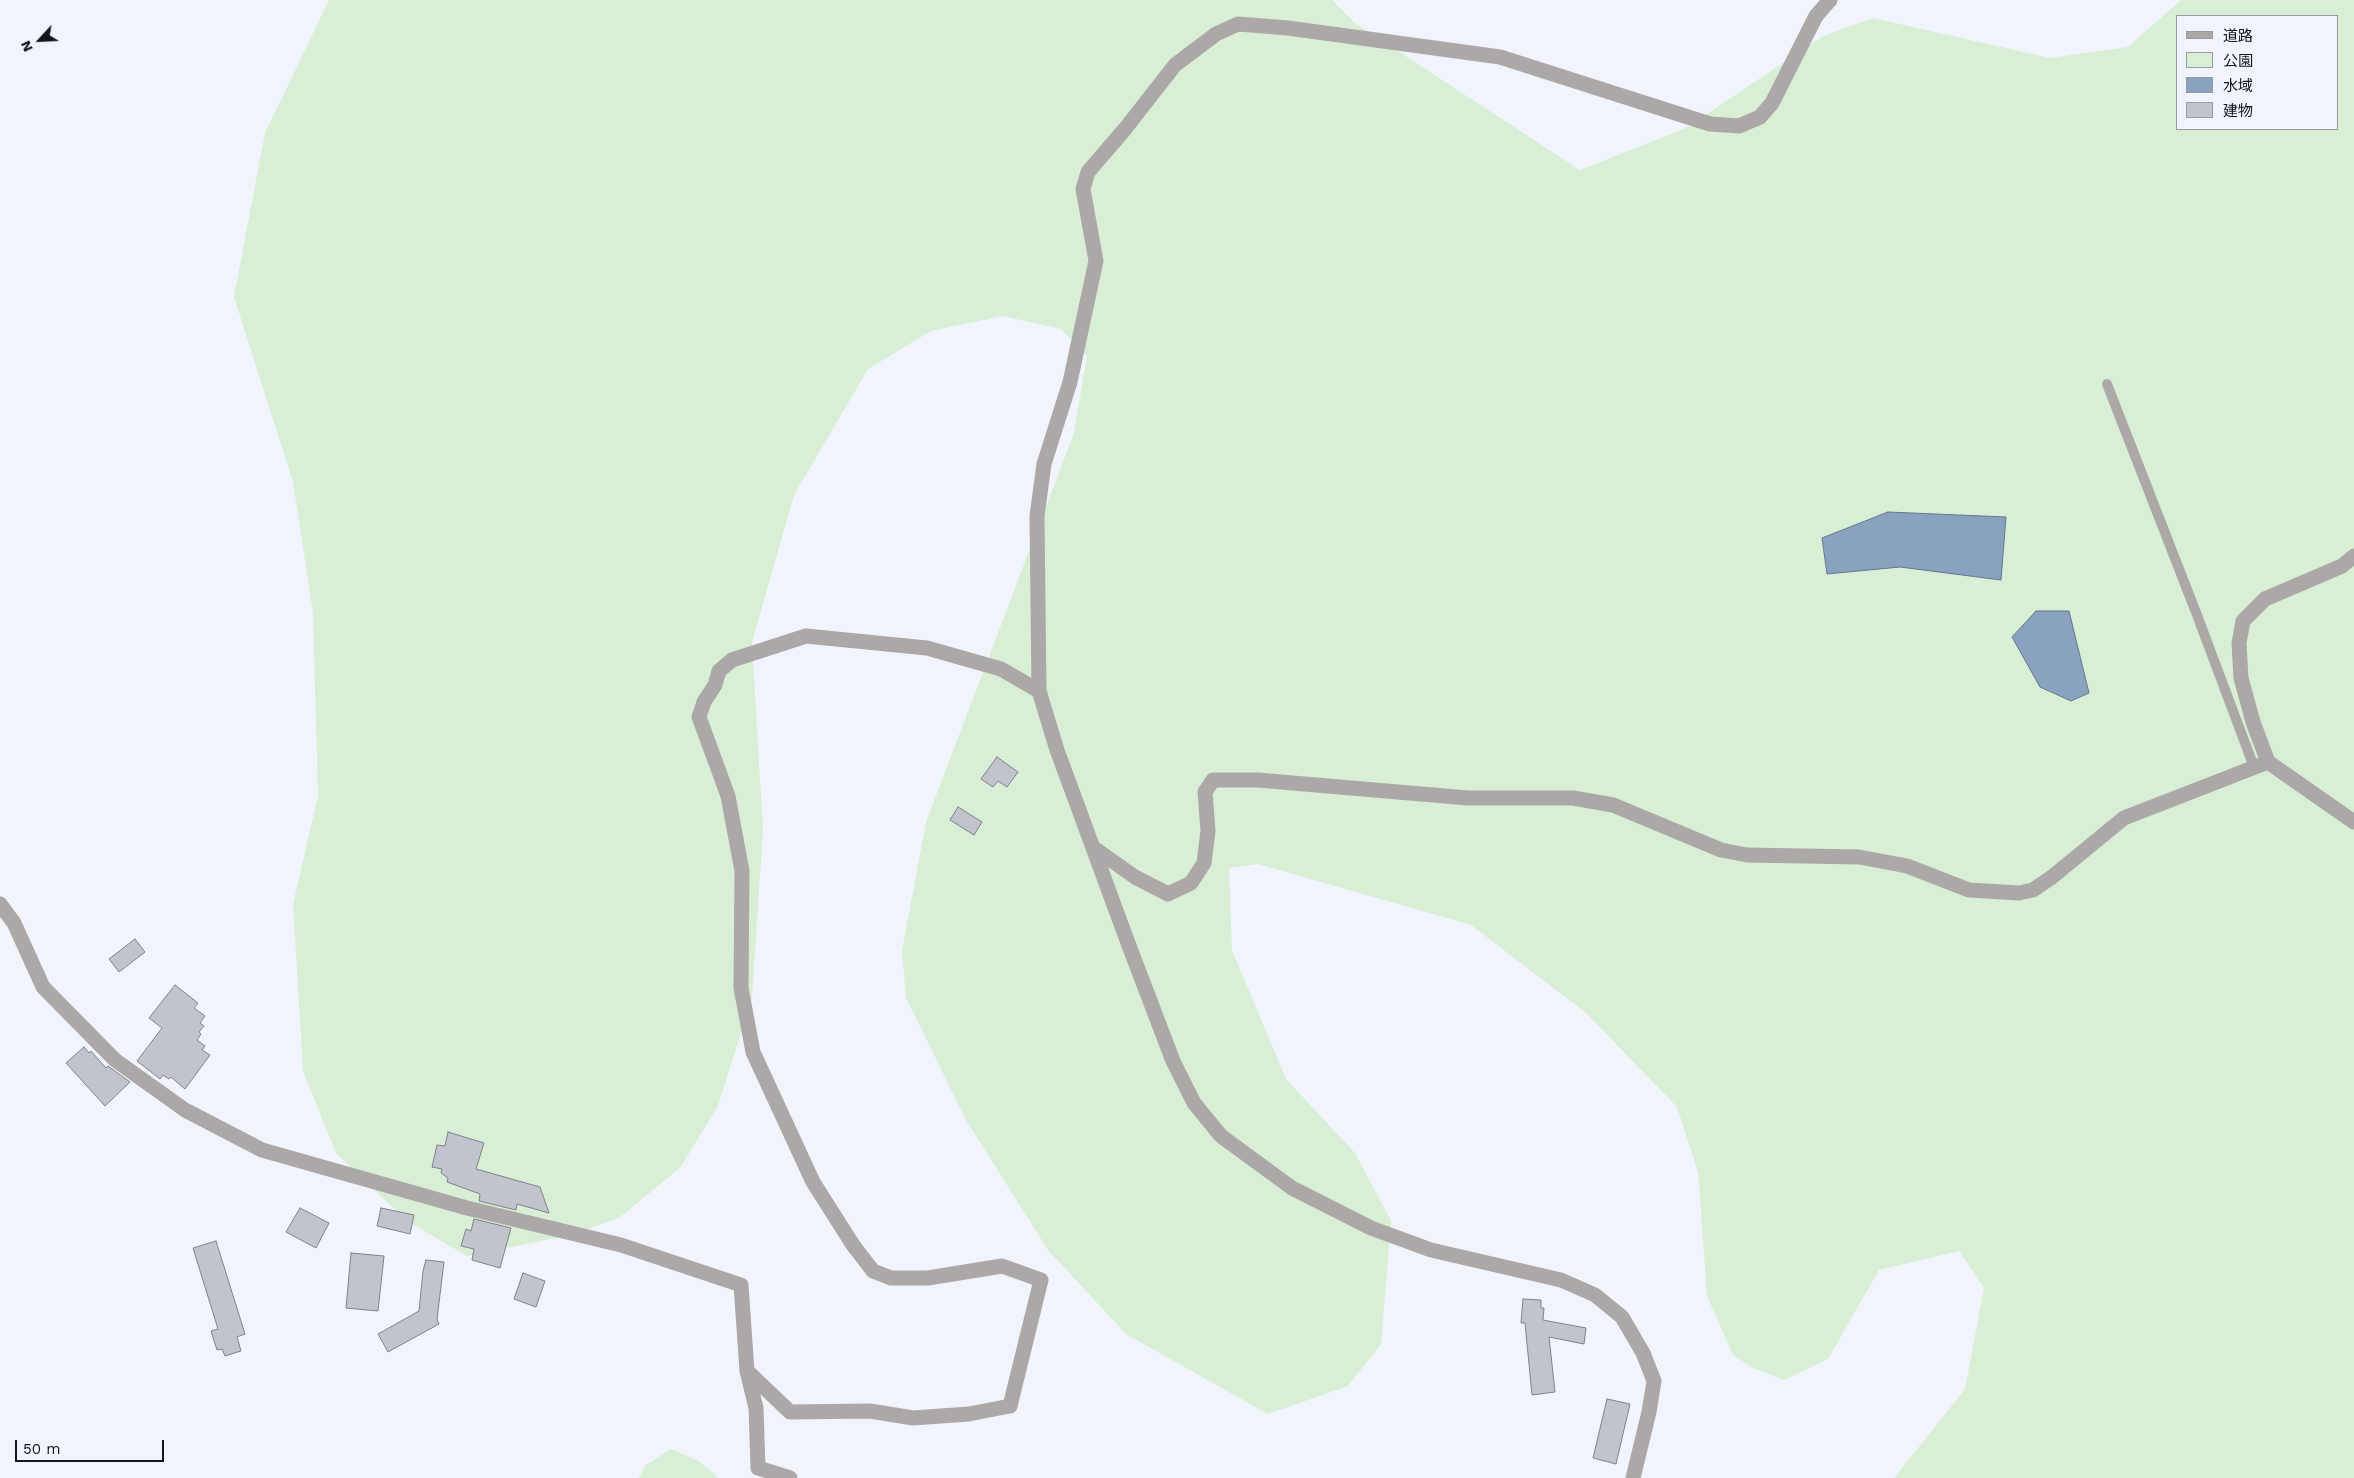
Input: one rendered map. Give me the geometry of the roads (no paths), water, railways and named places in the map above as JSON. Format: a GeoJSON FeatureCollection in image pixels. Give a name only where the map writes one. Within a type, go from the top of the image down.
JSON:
{"type":"FeatureCollection","features":[{"type":"Feature","properties":{"kind":"street"},"geometry":{"type":"LineString","coordinates":[[1633,1478],[1649,1412],[1654,1382],[1644,1352],[1622,1317],[1595,1295],[1561,1280],[1431,1250],[1371,1228],[1292,1188],[1221,1136],[1194,1103],[1173,1061],[1057,750],[1039,691],[1037,516],[1044,464],[1070,382],[1096,261],[1083,189],[1088,172],[1125,130],[1175,65],[1216,34],[1238,24],[1288,28],[1500,57],[1710,124],[1739,126],[1760,117],[1772,102],[1816,16],[1830,0]]}},
{"type":"Feature","properties":{"kind":"street"},"geometry":{"type":"LineString","coordinates":[[2354,556],[2342,566],[2265,599],[2243,621],[2239,643],[2241,678],[2253,722],[2268,762],[2354,822]]}},
{"type":"Feature","properties":{"kind":"street"},"geometry":{"type":"LineString","coordinates":[[747,1371],[790,1412],[870,1411],[913,1418],[969,1414],[1010,1406],[1041,1280],[1002,1266],[928,1278],[891,1278],[873,1271],[853,1245],[813,1182],[753,1052],[741,988],[742,871],[728,796],[699,717],[704,702],[715,685],[719,671],[732,660],[806,636],[927,648],[1001,669],[1039,691]]}},
{"type":"Feature","properties":{"kind":"street"},"geometry":{"type":"LineString","coordinates":[[1094,848],[1135,878],[1168,894],[1191,883],[1204,863],[1208,831],[1205,792],[1213,780],[1258,780],[1468,798],[1573,798],[1613,805],[1730,852],[1747,855],[1859,857],[1907,866],[1969,890],[2019,893],[2033,890],[2052,877],[2124,818],[2268,762]]}},
{"type":"Feature","properties":{"kind":"street"},"geometry":{"type":"LineString","coordinates":[[0,904],[14,923],[43,987],[115,1060],[185,1110],[262,1150],[467,1208],[621,1245],[741,1285],[747,1371],[756,1408],[758,1468],[790,1478]]}},
{"type":"Feature","properties":{"kind":"lane"},"geometry":{"type":"LineString","coordinates":[[2107,384],[2197,614],[2254,767]]}},
{"type":"Feature","properties":{"kind":"water"},"geometry":{"type":"Polygon","coordinates":[[[1888,512],[2006,517],[2001,580],[1900,567],[1827,574],[1822,538],[1888,512]]]}},
{"type":"Feature","properties":{"kind":"water"},"geometry":{"type":"Polygon","coordinates":[[[2036,611],[2069,611],[2089,693],[2071,701],[2040,687],[2012,637],[2036,611]]]}}]}
